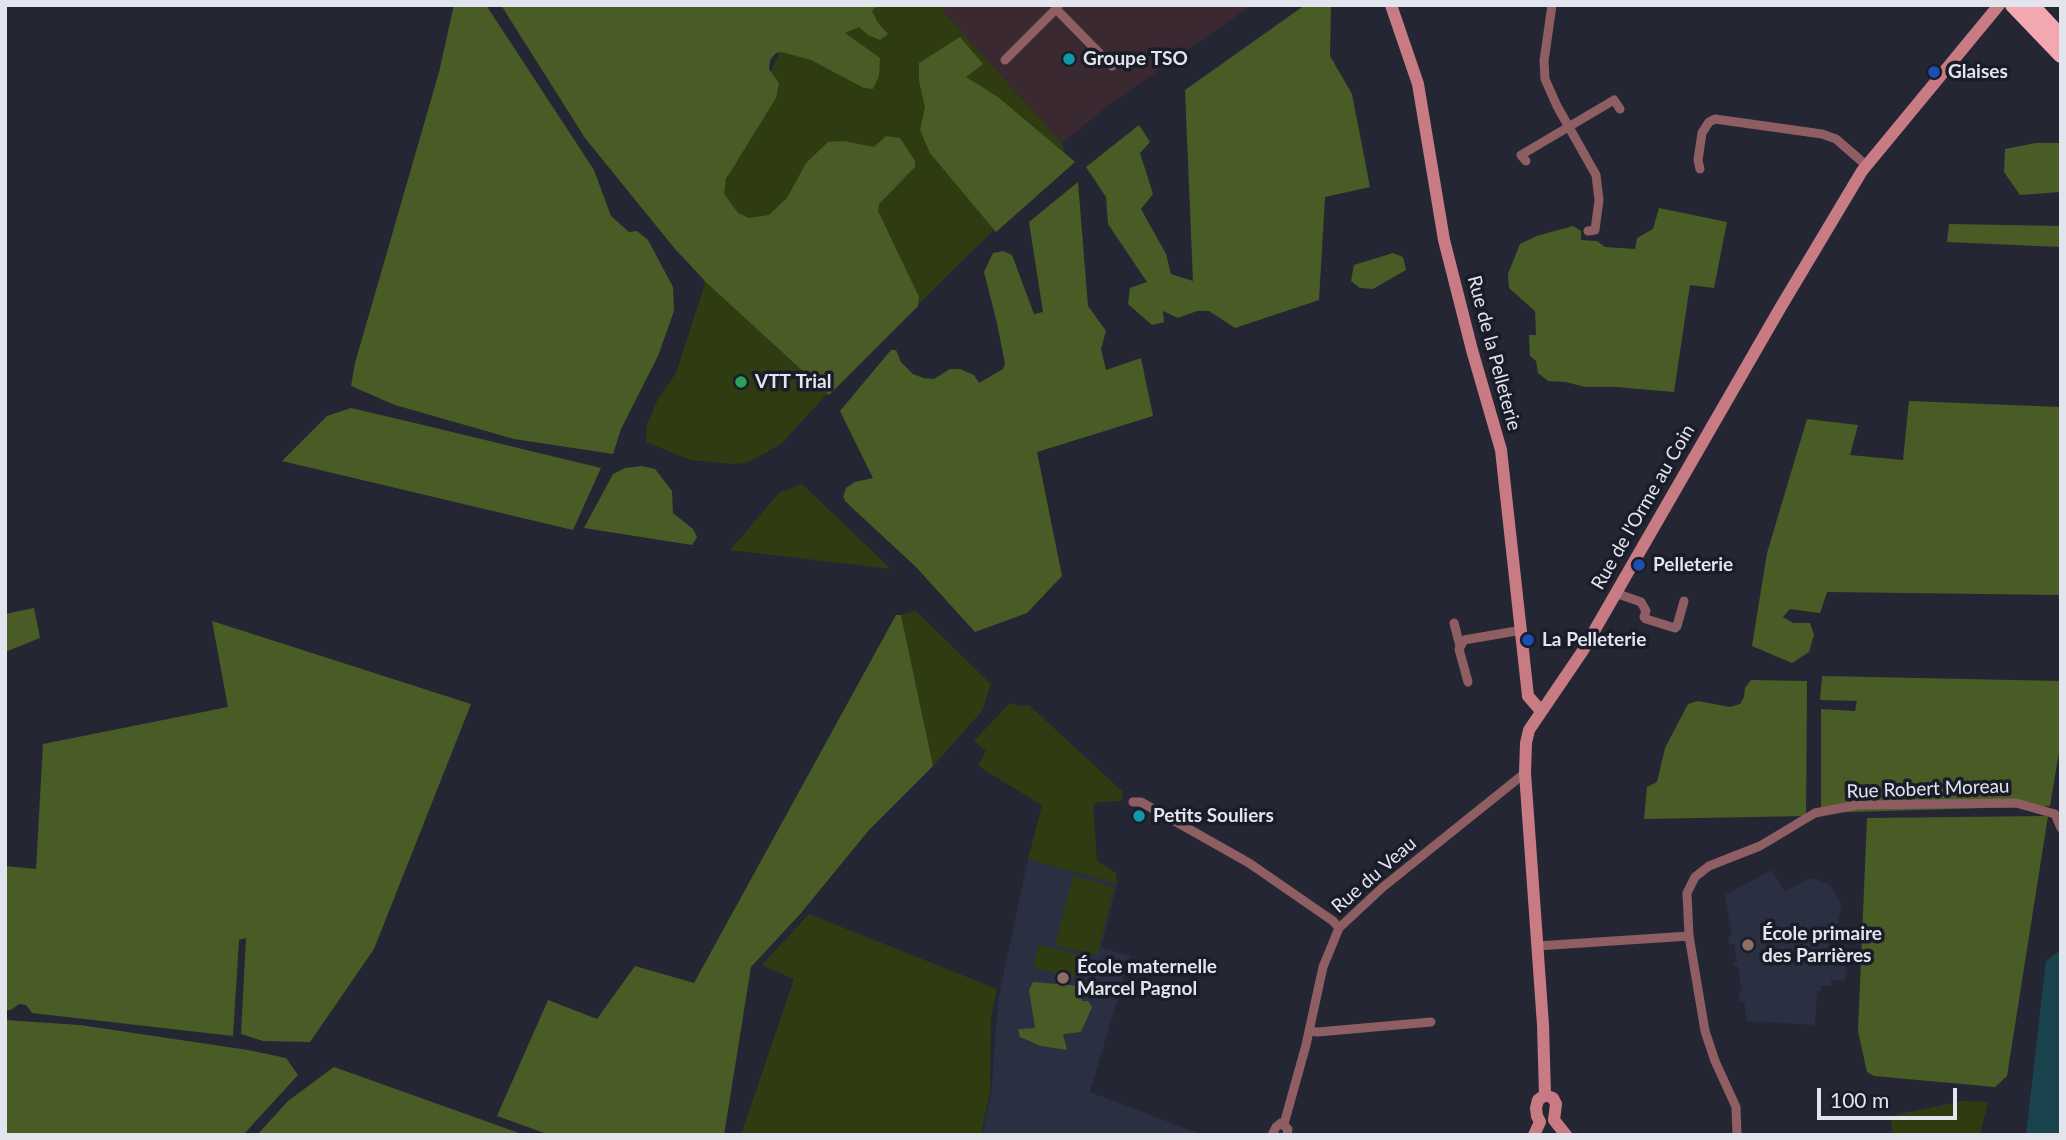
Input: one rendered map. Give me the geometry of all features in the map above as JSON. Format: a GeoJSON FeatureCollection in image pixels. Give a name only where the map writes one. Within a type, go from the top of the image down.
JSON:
{"type":"FeatureCollection","features":[{"type":"Feature","properties":{"kind":"highway"},"geometry":{"type":"LineString","coordinates":[[2020,7],[2061,37]]}},
{"type":"Feature","properties":{"kind":"highway"},"geometry":{"type":"LineString","coordinates":[[2020,7],[2061,55]]}},
{"type":"Feature","properties":{"kind":"main road","name":"Rue de la Pelleterie"},"geometry":{"type":"LineString","coordinates":[[1391,5],[1418,84],[1444,240],[1501,450],[1528,696],[1541,711]]}},
{"type":"Feature","properties":{"kind":"main road","name":"Rue de l'Orme au Coin"},"geometry":{"type":"LineString","coordinates":[[1545,1095],[1525,773],[1527,737],[1541,711],[1582,652],[1779,310],[1866,165],[1995,7]]}},
{"type":"Feature","properties":{"kind":"main road"},"geometry":{"type":"LineString","coordinates":[[1540,1122],[1536,1108],[1538,1100],[1545,1095],[1553,1098],[1556,1104],[1554,1120],[1566,1135]]}},
{"type":"Feature","properties":{"kind":"main road"},"geometry":{"type":"LineString","coordinates":[[1540,1122],[1549,1123],[1554,1120]]}},
{"type":"Feature","properties":{"kind":"main road"},"geometry":{"type":"LineString","coordinates":[[1534,1135],[1540,1122]]}},
{"type":"Feature","properties":{"kind":"street"},"geometry":{"type":"LineString","coordinates":[[1552,5],[1544,69],[1548,88],[1596,175],[1599,188],[1595,230],[1588,231]]}},
{"type":"Feature","properties":{"kind":"street"},"geometry":{"type":"LineString","coordinates":[[1005,60],[1058,7],[1112,66]]}},
{"type":"Feature","properties":{"kind":"street"},"geometry":{"type":"LineString","coordinates":[[1526,162],[1521,155],[1569,125],[1614,100],[1620,109]]}},
{"type":"Feature","properties":{"kind":"street"},"geometry":{"type":"LineString","coordinates":[[1700,169],[1698,160],[1702,133],[1709,122],[1715,119],[1822,134],[1836,139],[1866,165]]}},
{"type":"Feature","properties":{"kind":"street"},"geometry":{"type":"LineString","coordinates":[[1615,593],[1641,602],[1646,611],[1646,619],[1675,628],[1684,601]]}},
{"type":"Feature","properties":{"kind":"street"},"geometry":{"type":"LineString","coordinates":[[1454,623],[1468,682]]}},
{"type":"Feature","properties":{"kind":"street"},"geometry":{"type":"LineString","coordinates":[[1460,646],[1468,638],[1522,630]]}},
{"type":"Feature","properties":{"kind":"street","name":"Rue du Veau"},"geometry":{"type":"LineString","coordinates":[[1272,1135],[1279,1124],[1284,1124],[1297,1083],[1323,967],[1339,928],[1383,887],[1525,773]]}},
{"type":"Feature","properties":{"kind":"street"},"geometry":{"type":"LineString","coordinates":[[1133,802],[1141,802],[1249,863],[1339,928]]}},
{"type":"Feature","properties":{"kind":"street","name":"Rue Robert Moreau"},"geometry":{"type":"LineString","coordinates":[[1689,936],[1687,893],[1695,877],[1709,866],[1760,846],[1815,813],[1857,805],[2016,803],[2055,814],[2061,828]]}},
{"type":"Feature","properties":{"kind":"street"},"geometry":{"type":"LineString","coordinates":[[1537,946],[1689,936],[1705,1031],[1715,1061],[1737,1107],[1737,1135]]}},
{"type":"Feature","properties":{"kind":"street"},"geometry":{"type":"LineString","coordinates":[[1309,1031],[1430,1022]]}},
{"type":"Feature","properties":{"kind":"street"},"geometry":{"type":"LineString","coordinates":[[1284,1124],[1288,1129],[1287,1135]]}},
{"type":"Feature","properties":{"kind":"shaded area"},"geometry":{"type":"Polygon","coordinates":[[[947,5],[1252,5],[1110,104],[1062,143],[943,11],[947,5]]]}},
{"type":"Feature","properties":{"kind":"shaded area","name":"École maternelle Marcel Pagnol"},"geometry":{"type":"Polygon","coordinates":[[[1028,859],[1117,884],[1101,948],[1130,956],[1090,1092],[1195,1132],[1194,1135],[982,1135],[991,1094],[998,1000],[1028,859]]]}},
{"type":"Feature","properties":{"kind":"shaded area"},"geometry":{"type":"Polygon","coordinates":[[[1772,870],[1784,891],[1811,878],[1829,884],[1842,904],[1837,925],[1831,926],[1828,948],[1847,947],[1845,981],[1831,980],[1831,986],[1821,986],[1821,991],[1817,991],[1815,1025],[1747,1021],[1744,1001],[1740,1002],[1738,994],[1742,992],[1738,966],[1733,966],[1737,961],[1734,944],[1729,944],[1728,936],[1732,935],[1725,895],[1772,870]]]}},
{"type":"Feature","properties":{"kind":"shaded area"},"geometry":{"type":"Polygon","coordinates":[[[2061,950],[2061,1135],[2026,1135],[2046,961],[2061,950]]]}},
{"type":"Feature","properties":{"kind":"green space"},"geometry":{"type":"Polygon","coordinates":[[[454,5],[486,5],[594,170],[611,216],[629,232],[637,231],[648,240],[673,287],[674,311],[658,356],[621,429],[613,454],[514,439],[395,405],[351,386],[355,363],[439,72],[454,5]]]}},
{"type":"Feature","properties":{"kind":"green space"},"geometry":{"type":"Polygon","coordinates":[[[501,5],[877,5],[872,11],[888,34],[880,40],[859,27],[845,33],[880,58],[879,76],[873,89],[864,88],[811,60],[782,52],[776,53],[770,60],[769,69],[779,83],[776,98],[726,179],[724,194],[738,213],[749,218],[769,215],[787,198],[806,163],[828,142],[844,141],[874,147],[886,136],[900,138],[915,161],[915,167],[879,204],[878,211],[919,297],[918,306],[829,395],[708,284],[675,249],[585,138],[501,5]]]}},
{"type":"Feature","properties":{"kind":"green space"},"geometry":{"type":"Polygon","coordinates":[[[799,5],[947,5],[943,11],[1062,143],[1067,158],[826,395],[781,444],[749,462],[734,464],[691,460],[646,442],[647,425],[658,399],[676,373],[705,284],[697,268],[696,253],[799,5]]]}},
{"type":"Feature","properties":{"kind":"green space"},"geometry":{"type":"Polygon","coordinates":[[[1305,5],[1331,5],[1330,56],[1352,94],[1370,187],[1325,197],[1319,300],[1235,328],[1209,311],[1197,311],[1178,318],[1163,311],[1164,322],[1152,325],[1128,304],[1130,288],[1147,282],[1108,224],[1106,197],[1086,167],[1139,125],[1150,142],[1140,153],[1153,194],[1141,209],[1166,254],[1171,274],[1193,281],[1185,90],[1305,5]]]}},
{"type":"Feature","properties":{"kind":"green space"},"geometry":{"type":"Polygon","coordinates":[[[960,37],[983,64],[966,77],[998,97],[1075,162],[996,232],[930,153],[920,130],[925,107],[919,81],[919,63],[960,37]]]}},
{"type":"Feature","properties":{"kind":"green space"},"geometry":{"type":"Polygon","coordinates":[[[2036,143],[2061,143],[2061,192],[2020,195],[2004,172],[2005,149],[2036,143]]]}},
{"type":"Feature","properties":{"kind":"green space"},"geometry":{"type":"Polygon","coordinates":[[[1078,182],[1088,306],[1106,331],[1101,349],[1106,370],[1141,358],[1153,416],[1037,452],[1062,576],[1027,613],[975,632],[916,567],[846,502],[843,497],[846,488],[855,482],[873,478],[840,411],[891,350],[896,350],[901,362],[913,374],[923,378],[934,379],[950,369],[960,369],[974,375],[979,383],[1003,369],[1005,364],[997,323],[984,272],[993,253],[1003,251],[1012,255],[1034,314],[1043,312],[1029,222],[1078,182]]]}},
{"type":"Feature","properties":{"kind":"green space"},"geometry":{"type":"Polygon","coordinates":[[[1659,208],[1727,222],[1714,288],[1690,285],[1674,392],[1585,387],[1548,381],[1538,373],[1536,361],[1530,356],[1529,335],[1536,335],[1535,311],[1509,288],[1508,274],[1520,244],[1537,236],[1573,226],[1581,231],[1581,240],[1597,241],[1605,247],[1635,249],[1637,238],[1653,229],[1659,208]]]}},
{"type":"Feature","properties":{"kind":"green space"},"geometry":{"type":"Polygon","coordinates":[[[1949,224],[2061,226],[2061,247],[1947,242],[1949,224]]]}},
{"type":"Feature","properties":{"kind":"green space"},"geometry":{"type":"Polygon","coordinates":[[[1393,253],[1403,257],[1406,270],[1373,289],[1360,288],[1351,281],[1354,265],[1393,253]]]}},
{"type":"Feature","properties":{"kind":"green space"},"geometry":{"type":"Polygon","coordinates":[[[1909,401],[2061,407],[2061,595],[1827,592],[1820,613],[1790,609],[1783,617],[1793,623],[1810,623],[1814,635],[1809,652],[1792,663],[1752,646],[1767,553],[1807,419],[1858,425],[1850,455],[1903,460],[1909,401]]]}},
{"type":"Feature","properties":{"kind":"green space"},"geometry":{"type":"Polygon","coordinates":[[[351,408],[601,468],[573,530],[282,461],[327,416],[351,408]]]}},
{"type":"Feature","properties":{"kind":"green space"},"geometry":{"type":"Polygon","coordinates":[[[642,466],[655,469],[672,491],[673,513],[693,529],[697,537],[692,545],[584,528],[613,474],[625,468],[642,466]]]}},
{"type":"Feature","properties":{"kind":"green space"},"geometry":{"type":"Polygon","coordinates":[[[802,484],[891,569],[730,550],[779,493],[802,484]]]}},
{"type":"Feature","properties":{"kind":"green space"},"geometry":{"type":"Polygon","coordinates":[[[34,608],[40,638],[5,652],[5,614],[34,608]]]}},
{"type":"Feature","properties":{"kind":"green space"},"geometry":{"type":"Polygon","coordinates":[[[916,611],[991,684],[982,711],[933,766],[901,615],[916,611]]]}},
{"type":"Feature","properties":{"kind":"green space"},"geometry":{"type":"Polygon","coordinates":[[[896,615],[901,615],[933,766],[869,830],[801,913],[751,967],[724,1135],[550,1135],[497,1116],[548,1000],[597,1019],[635,966],[694,983],[896,615]]]}},
{"type":"Feature","properties":{"kind":"green space"},"geometry":{"type":"Polygon","coordinates":[[[212,621],[471,704],[374,949],[310,1042],[263,1041],[241,1034],[246,938],[239,940],[233,1036],[32,1013],[26,1005],[19,1004],[11,1010],[5,1010],[5,866],[36,869],[43,744],[228,707],[212,621]]]}},
{"type":"Feature","properties":{"kind":"green space"},"geometry":{"type":"Polygon","coordinates":[[[1822,676],[2061,681],[2061,740],[2050,806],[1821,813],[1821,709],[1855,711],[1857,701],[1820,700],[1822,676]]]}},
{"type":"Feature","properties":{"kind":"green space"},"geometry":{"type":"Polygon","coordinates":[[[1751,680],[1807,681],[1806,816],[1644,819],[1647,787],[1657,782],[1665,748],[1688,704],[1698,701],[1730,707],[1740,704],[1745,688],[1751,680]]]}},
{"type":"Feature","properties":{"kind":"green space"},"geometry":{"type":"Polygon","coordinates":[[[1010,703],[1029,705],[1123,792],[1122,801],[1098,802],[1093,806],[1097,861],[1116,873],[1117,884],[1028,859],[1042,805],[978,766],[986,751],[974,741],[1010,703]]]}},
{"type":"Feature","properties":{"kind":"green space"},"geometry":{"type":"Polygon","coordinates":[[[2048,816],[2007,1076],[1995,1087],[1874,1076],[1867,1072],[1858,1031],[1867,818],[2048,816]]]}},
{"type":"Feature","properties":{"kind":"green space"},"geometry":{"type":"Polygon","coordinates":[[[1073,876],[1114,887],[1097,956],[1055,945],[1073,876]]]}},
{"type":"Feature","properties":{"kind":"green space"},"geometry":{"type":"Polygon","coordinates":[[[809,914],[997,989],[991,1018],[990,1092],[981,1135],[741,1135],[794,979],[762,965],[809,914]]]}},
{"type":"Feature","properties":{"kind":"green space"},"geometry":{"type":"Polygon","coordinates":[[[1039,945],[1080,955],[1074,978],[1033,967],[1039,945]]]}},
{"type":"Feature","properties":{"kind":"green space"},"geometry":{"type":"Polygon","coordinates":[[[1033,982],[1081,986],[1082,1001],[1088,1001],[1092,1007],[1081,1032],[1063,1034],[1067,1050],[1041,1046],[1020,1037],[1018,1029],[1035,1028],[1029,990],[1033,982]]]}},
{"type":"Feature","properties":{"kind":"green space"},"geometry":{"type":"Polygon","coordinates":[[[5,1020],[80,1025],[248,1050],[286,1058],[298,1075],[243,1135],[5,1135],[5,1020]]]}},
{"type":"Feature","properties":{"kind":"green space"},"geometry":{"type":"Polygon","coordinates":[[[334,1067],[524,1135],[257,1135],[288,1101],[334,1067]]]}},
{"type":"Feature","properties":{"kind":"green space"},"geometry":{"type":"Polygon","coordinates":[[[1963,1101],[1988,1102],[1980,1135],[1893,1135],[1890,1116],[1963,1101]]]}},
{"type":"Feature","properties":{"kind":"place","name":"Groupe TSO"},"geometry":{"type":"Point","coordinates":[1069,59]}},
{"type":"Feature","properties":{"kind":"place","name":"Glaises"},"geometry":{"type":"Point","coordinates":[1934,72]}},
{"type":"Feature","properties":{"kind":"place","name":"VTT Trial"},"geometry":{"type":"Point","coordinates":[741,382]}},
{"type":"Feature","properties":{"kind":"place","name":"Pelleterie"},"geometry":{"type":"Point","coordinates":[1639,565]}},
{"type":"Feature","properties":{"kind":"place","name":"La Pelleterie"},"geometry":{"type":"Point","coordinates":[1528,640]}},
{"type":"Feature","properties":{"kind":"place","name":"Petits Souliers"},"geometry":{"type":"Point","coordinates":[1139,816]}},
{"type":"Feature","properties":{"kind":"place","name":"École primaire des Parrières"},"geometry":{"type":"Point","coordinates":[1748,945]}},
{"type":"Feature","properties":{"kind":"place","name":"École maternelle Marcel Pagnol"},"geometry":{"type":"Point","coordinates":[1063,978]}}]}
